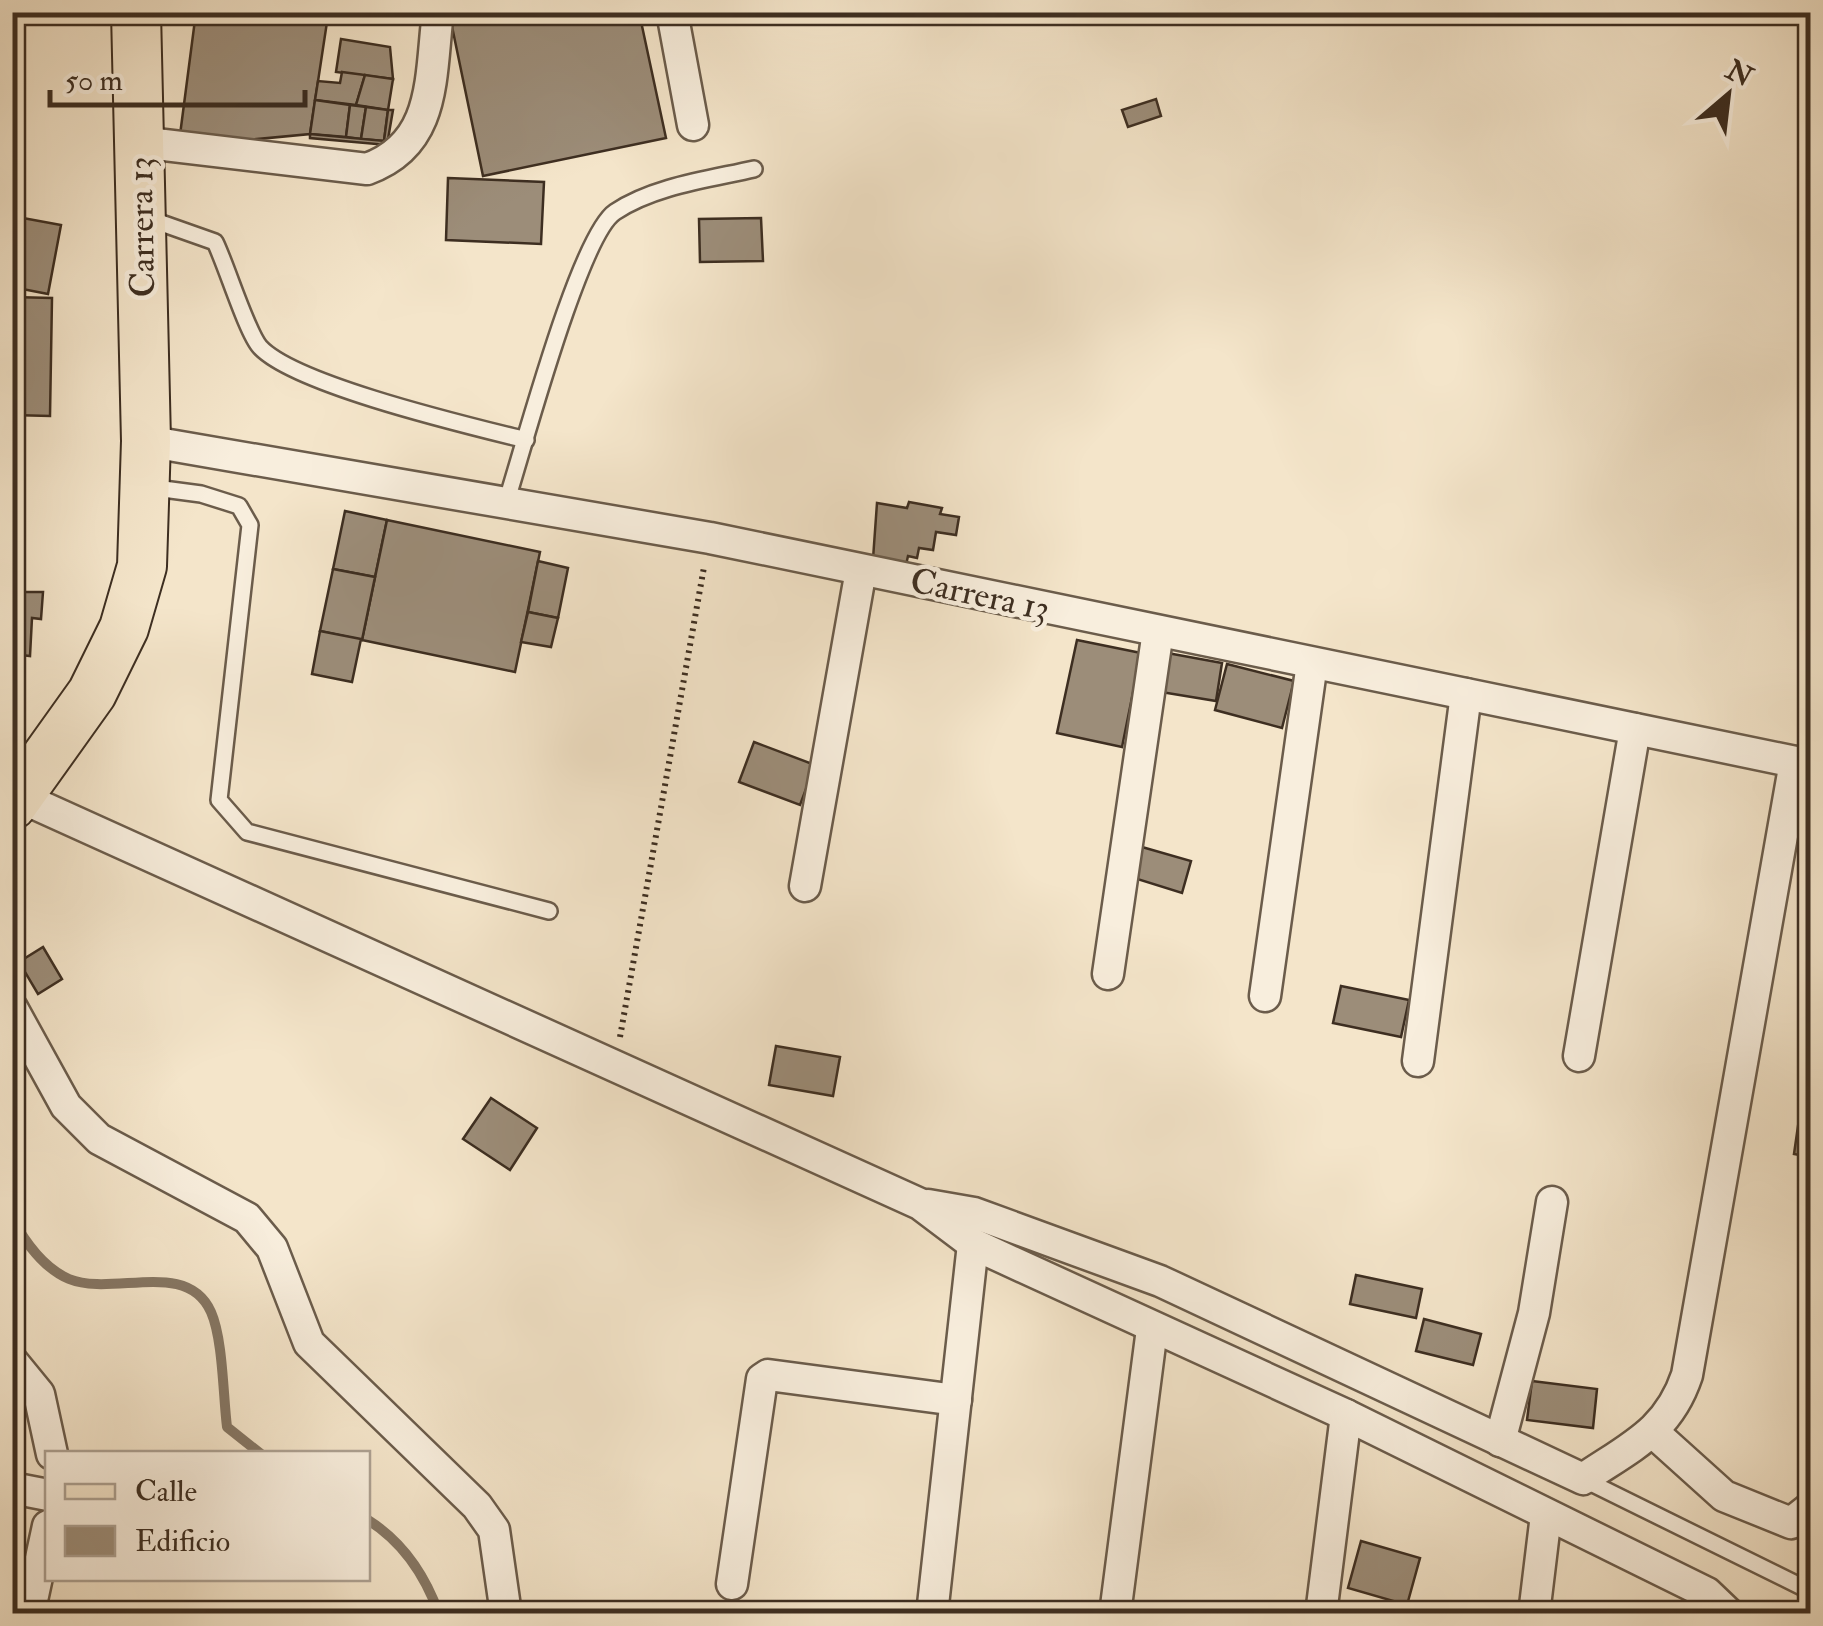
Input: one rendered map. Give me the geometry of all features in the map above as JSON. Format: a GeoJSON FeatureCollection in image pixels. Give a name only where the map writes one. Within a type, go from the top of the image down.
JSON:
{"type":"FeatureCollection","features":[{"type":"Feature","properties":{"kind":"main road","name":"Carrera 13"},"geometry":{"type":"LineString","coordinates":[[16,801],[83,707],[124,628],[142,566],[145,464],[136,12]]}},
{"type":"Feature","properties":{"kind":"street"},"geometry":{"type":"LineString","coordinates":[[140,142],[366,168],[390,160],[415,138],[426,104],[438,12]]}},
{"type":"Feature","properties":{"kind":"street"},"geometry":{"type":"LineString","coordinates":[[672,12],[693,125]]}},
{"type":"Feature","properties":{"kind":"street","name":"Carrera 13"},"geometry":{"type":"LineString","coordinates":[[145,464],[506,506],[710,538],[1802,764]]}},
{"type":"Feature","properties":{"kind":"street"},"geometry":{"type":"LineString","coordinates":[[805,886],[861,570]]}},
{"type":"Feature","properties":{"kind":"street"},"geometry":{"type":"LineString","coordinates":[[1108,974],[1158,631]]}},
{"type":"Feature","properties":{"kind":"street"},"geometry":{"type":"LineString","coordinates":[[1265,996],[1312,663]]}},
{"type":"Feature","properties":{"kind":"street"},"geometry":{"type":"LineString","coordinates":[[1418,1062],[1466,694]]}},
{"type":"Feature","properties":{"kind":"street"},"geometry":{"type":"LineString","coordinates":[[1579,1056],[1636,729]]}},
{"type":"Feature","properties":{"kind":"street"},"geometry":{"type":"LineString","coordinates":[[920,1204],[974,1213],[1160,1281],[1583,1480],[1653,1432],[1677,1406],[1687,1375],[1802,764]]}},
{"type":"Feature","properties":{"kind":"street"},"geometry":{"type":"LineString","coordinates":[[16,801],[615,1062],[920,1204],[974,1244],[1346,1415],[1707,1593],[1729,1614]]}},
{"type":"Feature","properties":{"kind":"street"},"geometry":{"type":"LineString","coordinates":[[12,1008],[66,1106],[99,1139],[247,1218],[272,1248],[309,1342],[477,1506],[494,1530],[506,1614]]}},
{"type":"Feature","properties":{"kind":"street"},"geometry":{"type":"LineString","coordinates":[[1500,1440],[1534,1312],[1552,1202]]}},
{"type":"Feature","properties":{"kind":"street"},"geometry":{"type":"LineString","coordinates":[[932,1614],[974,1244]]}},
{"type":"Feature","properties":{"kind":"street"},"geometry":{"type":"LineString","coordinates":[[1116,1614],[1152,1329]]}},
{"type":"Feature","properties":{"kind":"street"},"geometry":{"type":"LineString","coordinates":[[12,1361],[39,1394],[48,1418],[52,1451]]}},
{"type":"Feature","properties":{"kind":"street"},"geometry":{"type":"LineString","coordinates":[[732,1584],[762,1379],[768,1375],[956,1400]]}},
{"type":"Feature","properties":{"kind":"street"},"geometry":{"type":"LineString","coordinates":[[1321,1614],[1346,1415]]}},
{"type":"Feature","properties":{"kind":"street"},"geometry":{"type":"LineString","coordinates":[[1653,1432],[1724,1496],[1790,1522],[1810,1508]]}},
{"type":"Feature","properties":{"kind":"street"},"geometry":{"type":"LineString","coordinates":[[12,1488],[45,1494]]}},
{"type":"Feature","properties":{"kind":"street"},"geometry":{"type":"LineString","coordinates":[[1534,1614],[1546,1516]]}},
{"type":"Feature","properties":{"kind":"street"},"geometry":{"type":"LineString","coordinates":[[29,1614],[45,1540]]}},
{"type":"Feature","properties":{"kind":"lane"},"geometry":{"type":"LineString","coordinates":[[506,506],[586,255],[612,213],[678,186],[754,169]]}},
{"type":"Feature","properties":{"kind":"lane"},"geometry":{"type":"LineString","coordinates":[[139,216],[216,242],[258,345],[280,364],[436,418],[526,440]]}},
{"type":"Feature","properties":{"kind":"lane"},"geometry":{"type":"LineString","coordinates":[[145,464],[201,494],[239,506],[250,525],[219,800],[229,816],[248,832],[549,911]]}},
{"type":"Feature","properties":{"kind":"lane"},"geometry":{"type":"LineString","coordinates":[[1583,1480],[1810,1591]]}},
{"type":"Feature","properties":{"kind":"path"},"geometry":{"type":"LineString","coordinates":[[615,1062],[710,538]]}},
{"type":"Feature","properties":{"kind":"building"},"geometry":{"type":"Polygon","coordinates":[[[196,12],[273,12],[327,22],[310,134],[237,141],[180,135],[196,12]]]}},
{"type":"Feature","properties":{"kind":"building"},"geometry":{"type":"Polygon","coordinates":[[[347,12],[402,12],[400,21],[347,12]]]}},
{"type":"Feature","properties":{"kind":"building"},"geometry":{"type":"Polygon","coordinates":[[[449,12],[639,12],[666,138],[483,176],[449,12]]]}},
{"type":"Feature","properties":{"kind":"building"},"geometry":{"type":"Polygon","coordinates":[[[341,39],[390,47],[393,79],[336,72],[341,39]]]}},
{"type":"Feature","properties":{"kind":"building"},"geometry":{"type":"Polygon","coordinates":[[[342,72],[365,75],[356,105],[315,100],[318,81],[340,83],[342,72]]]}},
{"type":"Feature","properties":{"kind":"building"},"geometry":{"type":"Polygon","coordinates":[[[365,75],[393,79],[388,110],[356,105],[365,75]]]}},
{"type":"Feature","properties":{"kind":"building"},"geometry":{"type":"Polygon","coordinates":[[[1156,99],[1161,116],[1128,127],[1122,110],[1156,99]]]}},
{"type":"Feature","properties":{"kind":"building"},"geometry":{"type":"Polygon","coordinates":[[[315,100],[350,105],[346,137],[310,134],[315,100]]]}},
{"type":"Feature","properties":{"kind":"building"},"geometry":{"type":"Polygon","coordinates":[[[350,105],[366,107],[361,139],[346,137],[350,105]]]}},
{"type":"Feature","properties":{"kind":"building"},"geometry":{"type":"Polygon","coordinates":[[[366,107],[388,110],[384,141],[361,139],[366,107]]]}},
{"type":"Feature","properties":{"kind":"building"},"geometry":{"type":"Polygon","coordinates":[[[388,110],[393,110],[387,145],[310,138],[310,134],[384,141],[388,110]]]}},
{"type":"Feature","properties":{"kind":"building"},"geometry":{"type":"Polygon","coordinates":[[[448,178],[544,182],[541,244],[446,240],[448,178]]]}},
{"type":"Feature","properties":{"kind":"building"},"geometry":{"type":"Polygon","coordinates":[[[12,216],[61,225],[48,294],[12,287],[12,216]]]}},
{"type":"Feature","properties":{"kind":"building"},"geometry":{"type":"Polygon","coordinates":[[[761,218],[763,261],[700,262],[699,219],[761,218]]]}},
{"type":"Feature","properties":{"kind":"building"},"geometry":{"type":"Polygon","coordinates":[[[12,297],[52,298],[50,416],[12,415],[12,297]]]}},
{"type":"Feature","properties":{"kind":"building"},"geometry":{"type":"Polygon","coordinates":[[[909,502],[942,508],[940,514],[959,517],[956,535],[936,532],[933,550],[919,548],[917,558],[908,556],[906,565],[873,559],[877,503],[907,508],[909,502]]]}},
{"type":"Feature","properties":{"kind":"building"},"geometry":{"type":"Polygon","coordinates":[[[345,511],[387,520],[375,577],[333,569],[345,511]]]}},
{"type":"Feature","properties":{"kind":"building"},"geometry":{"type":"Polygon","coordinates":[[[387,520],[540,552],[515,672],[362,640],[387,520]]]}},
{"type":"Feature","properties":{"kind":"building"},"geometry":{"type":"Polygon","coordinates":[[[538,561],[568,568],[558,618],[528,612],[538,561]]]}},
{"type":"Feature","properties":{"kind":"building"},"geometry":{"type":"Polygon","coordinates":[[[333,569],[375,577],[362,640],[320,631],[333,569]]]}},
{"type":"Feature","properties":{"kind":"building"},"geometry":{"type":"Polygon","coordinates":[[[12,592],[43,592],[41,619],[32,618],[30,656],[12,654],[12,592]]]}},
{"type":"Feature","properties":{"kind":"building"},"geometry":{"type":"Polygon","coordinates":[[[528,612],[558,618],[551,647],[521,642],[528,612]]]}},
{"type":"Feature","properties":{"kind":"building"},"geometry":{"type":"Polygon","coordinates":[[[320,631],[361,639],[352,682],[312,674],[320,631]]]}},
{"type":"Feature","properties":{"kind":"building"},"geometry":{"type":"Polygon","coordinates":[[[1077,640],[1141,653],[1122,747],[1057,733],[1077,640]]]}},
{"type":"Feature","properties":{"kind":"building"},"geometry":{"type":"Polygon","coordinates":[[[1162,652],[1222,663],[1216,701],[1155,691],[1162,652]]]}},
{"type":"Feature","properties":{"kind":"building"},"geometry":{"type":"Polygon","coordinates":[[[1227,664],[1294,681],[1282,728],[1215,710],[1227,664]]]}},
{"type":"Feature","properties":{"kind":"building"},"geometry":{"type":"Polygon","coordinates":[[[754,742],[815,765],[800,805],[739,782],[754,742]]]}},
{"type":"Feature","properties":{"kind":"building"},"geometry":{"type":"Polygon","coordinates":[[[1142,847],[1191,861],[1182,893],[1134,878],[1142,847]]]}},
{"type":"Feature","properties":{"kind":"building"},"geometry":{"type":"Polygon","coordinates":[[[43,947],[62,979],[38,994],[19,962],[43,947]]]}},
{"type":"Feature","properties":{"kind":"building"},"geometry":{"type":"Polygon","coordinates":[[[1341,986],[1409,1000],[1401,1037],[1333,1023],[1341,986]]]}},
{"type":"Feature","properties":{"kind":"building"},"geometry":{"type":"Polygon","coordinates":[[[776,1046],[840,1057],[833,1096],[769,1085],[776,1046]]]}},
{"type":"Feature","properties":{"kind":"building"},"geometry":{"type":"Polygon","coordinates":[[[491,1098],[537,1128],[510,1170],[463,1139],[491,1098]]]}},
{"type":"Feature","properties":{"kind":"building"},"geometry":{"type":"Polygon","coordinates":[[[1798,1126],[1810,1128],[1810,1157],[1794,1154],[1798,1126]]]}},
{"type":"Feature","properties":{"kind":"building"},"geometry":{"type":"Polygon","coordinates":[[[1356,1275],[1422,1289],[1416,1318],[1350,1304],[1356,1275]]]}},
{"type":"Feature","properties":{"kind":"building"},"geometry":{"type":"Polygon","coordinates":[[[1424,1319],[1481,1334],[1473,1365],[1416,1351],[1424,1319]]]}},
{"type":"Feature","properties":{"kind":"building"},"geometry":{"type":"Polygon","coordinates":[[[1532,1381],[1597,1389],[1593,1428],[1527,1420],[1532,1381]]]}},
{"type":"Feature","properties":{"kind":"building"},"geometry":{"type":"Polygon","coordinates":[[[1361,1541],[1420,1558],[1407,1605],[1348,1588],[1361,1541]]]}},
{"type":"Feature","properties":{"kind":"waterway"},"geometry":{"type":"LineString","coordinates":[[12,1218],[36,1253],[69,1279],[106,1284],[167,1283],[200,1296],[211,1312],[218,1337],[227,1427],[257,1451]]}},
{"type":"Feature","properties":{"kind":"waterway"},"geometry":{"type":"LineString","coordinates":[[370,1522],[392,1538],[411,1561],[439,1614]]}}]}
